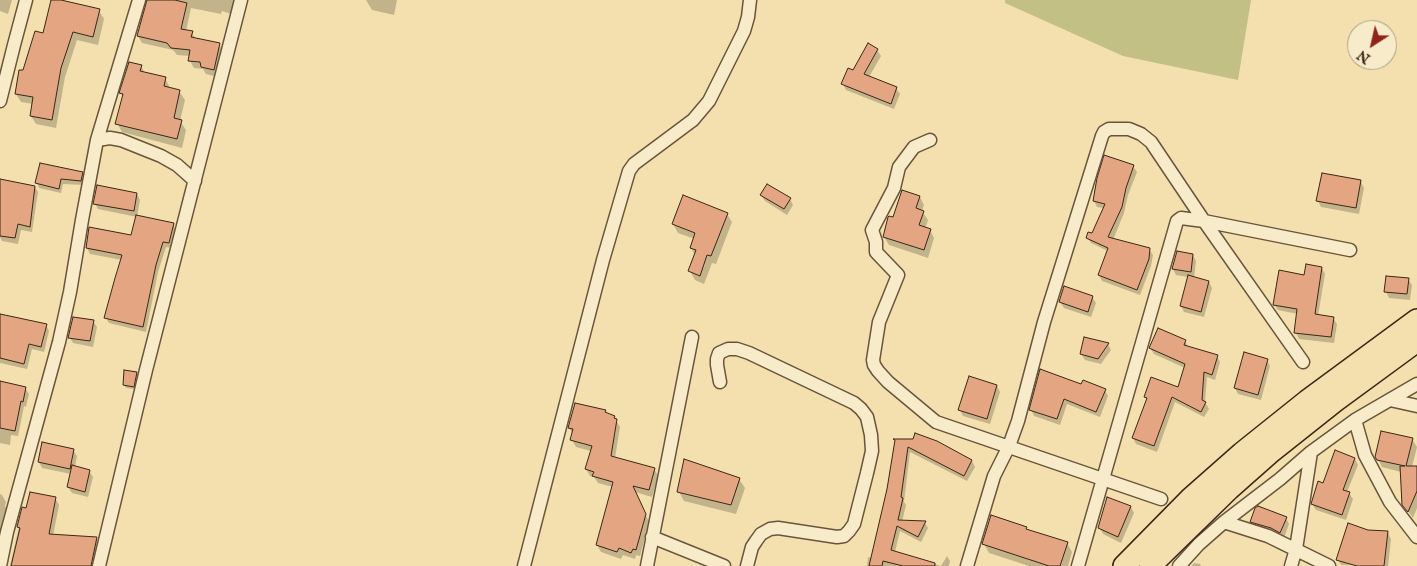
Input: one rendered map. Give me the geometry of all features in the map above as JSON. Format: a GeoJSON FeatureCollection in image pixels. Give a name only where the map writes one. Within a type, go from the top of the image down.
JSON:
{"type":"FeatureCollection","features":[{"type":"Feature","properties":{"kind":"highway"},"geometry":{"type":"LineString","coordinates":[[1124,566],[1192,498],[1242,453],[1307,401],[1417,320]]}},
{"type":"Feature","properties":{"kind":"highway"},"geometry":{"type":"LineString","coordinates":[[1150,566],[1229,489],[1272,451],[1335,401],[1417,341]]}},
{"type":"Feature","properties":{"kind":"street"},"geometry":{"type":"LineString","coordinates":[[0,101],[26,0]]}},
{"type":"Feature","properties":{"kind":"street"},"geometry":{"type":"LineString","coordinates":[[0,566],[7,532],[59,342],[70,292],[97,140],[139,0]]}},
{"type":"Feature","properties":{"kind":"street"},"geometry":{"type":"LineString","coordinates":[[99,566],[146,370],[241,0]]}},
{"type":"Feature","properties":{"kind":"street"},"geometry":{"type":"LineString","coordinates":[[524,566],[603,260],[629,171],[634,164],[693,120],[709,101],[744,31],[750,0]]}},
{"type":"Feature","properties":{"kind":"street"},"geometry":{"type":"LineString","coordinates":[[967,566],[994,476],[1009,446],[1018,421],[1047,313],[1104,132],[1109,129],[1129,129],[1141,134],[1151,142],[1303,362]]}},
{"type":"Feature","properties":{"kind":"street"},"geometry":{"type":"LineString","coordinates":[[97,140],[110,138],[121,140],[145,150],[177,165],[195,181]]}},
{"type":"Feature","properties":{"kind":"street"},"geometry":{"type":"LineString","coordinates":[[930,140],[914,146],[899,167],[894,188],[872,230],[876,242],[876,252],[898,275],[879,322],[873,360],[874,365],[888,382],[936,422],[1161,499]]}},
{"type":"Feature","properties":{"kind":"street"},"geometry":{"type":"LineString","coordinates":[[1078,566],[1177,221],[1181,218],[1204,221],[1350,250]]}},
{"type":"Feature","properties":{"kind":"street"},"geometry":{"type":"LineString","coordinates":[[646,566],[692,337]]}},
{"type":"Feature","properties":{"kind":"street"},"geometry":{"type":"LineString","coordinates":[[720,382],[717,365],[719,354],[728,349],[737,349],[749,353],[854,403],[867,417],[872,435],[872,450],[867,474],[854,524],[849,531],[844,536],[837,537],[778,528],[770,529],[761,534],[752,547],[747,566]]}},
{"type":"Feature","properties":{"kind":"street"},"geometry":{"type":"LineString","coordinates":[[1179,566],[1199,544],[1224,522],[1280,479],[1311,452],[1355,420],[1417,384]]}},
{"type":"Feature","properties":{"kind":"street"},"geometry":{"type":"LineString","coordinates":[[1390,400],[1417,406]]}},
{"type":"Feature","properties":{"kind":"street"},"geometry":{"type":"LineString","coordinates":[[1355,420],[1365,454],[1390,502],[1417,537]]}},
{"type":"Feature","properties":{"kind":"street"},"geometry":{"type":"LineString","coordinates":[[1291,566],[1296,549],[1311,452]]}},
{"type":"Feature","properties":{"kind":"street"},"geometry":{"type":"LineString","coordinates":[[1224,522],[1268,536],[1329,566]]}},
{"type":"Feature","properties":{"kind":"street"},"geometry":{"type":"LineString","coordinates":[[652,537],[724,566]]}},
{"type":"Feature","properties":{"kind":"shaded area"},"geometry":{"type":"Polygon","coordinates":[[[1005,0],[1251,0],[1238,80],[1123,56],[1005,3],[1005,0]]]}},
{"type":"Feature","properties":{"kind":"building"},"geometry":{"type":"Polygon","coordinates":[[[51,0],[61,0],[100,9],[93,37],[73,32],[61,68],[52,120],[30,116],[33,97],[15,94],[19,70],[23,70],[35,31],[43,33],[51,0]]]}},
{"type":"Feature","properties":{"kind":"building"},"geometry":{"type":"Polygon","coordinates":[[[147,0],[175,0],[187,3],[181,29],[193,31],[191,37],[220,43],[214,70],[201,67],[200,62],[188,61],[190,50],[171,48],[167,43],[137,36],[147,0]]]}},
{"type":"Feature","properties":{"kind":"building"},"geometry":{"type":"Polygon","coordinates":[[[868,43],[878,49],[864,74],[897,87],[891,104],[841,84],[848,68],[853,70],[868,43]]]}},
{"type":"Feature","properties":{"kind":"building"},"geometry":{"type":"Polygon","coordinates":[[[129,62],[142,65],[140,71],[166,77],[164,86],[180,90],[174,118],[182,120],[177,139],[115,124],[123,94],[119,93],[129,62]]]}},
{"type":"Feature","properties":{"kind":"building"},"geometry":{"type":"Polygon","coordinates":[[[1104,155],[1134,165],[1122,207],[1108,237],[1150,248],[1149,259],[1137,290],[1098,275],[1108,248],[1086,238],[1088,232],[1092,233],[1105,204],[1093,201],[1104,155]]]}},
{"type":"Feature","properties":{"kind":"building"},"geometry":{"type":"Polygon","coordinates":[[[40,163],[83,172],[81,181],[61,179],[59,189],[35,183],[40,163]]]}},
{"type":"Feature","properties":{"kind":"building"},"geometry":{"type":"Polygon","coordinates":[[[1322,173],[1361,180],[1356,208],[1316,201],[1322,173]]]}},
{"type":"Feature","properties":{"kind":"building"},"geometry":{"type":"Polygon","coordinates":[[[0,179],[35,186],[30,227],[18,224],[15,238],[0,236],[0,179]]]}},
{"type":"Feature","properties":{"kind":"building"},"geometry":{"type":"Polygon","coordinates":[[[767,184],[791,198],[784,209],[760,195],[767,184]]]}},
{"type":"Feature","properties":{"kind":"building"},"geometry":{"type":"Polygon","coordinates":[[[97,185],[137,193],[134,211],[93,204],[97,185]]]}},
{"type":"Feature","properties":{"kind":"building"},"geometry":{"type":"Polygon","coordinates":[[[902,190],[920,196],[916,208],[924,211],[919,225],[931,229],[924,250],[883,237],[888,217],[893,217],[902,190]]]}},
{"type":"Feature","properties":{"kind":"building"},"geometry":{"type":"Polygon","coordinates":[[[683,195],[728,213],[711,256],[707,255],[700,276],[688,271],[696,250],[690,248],[695,233],[672,224],[683,195]]]}},
{"type":"Feature","properties":{"kind":"building"},"geometry":{"type":"Polygon","coordinates":[[[136,215],[174,223],[169,243],[163,242],[156,265],[143,327],[104,318],[122,255],[86,248],[89,227],[131,235],[136,215]]]}},
{"type":"Feature","properties":{"kind":"building"},"geometry":{"type":"Polygon","coordinates":[[[1177,251],[1193,254],[1191,272],[1172,269],[1177,251]]]}},
{"type":"Feature","properties":{"kind":"building"},"geometry":{"type":"Polygon","coordinates":[[[1306,264],[1322,267],[1315,314],[1334,317],[1331,337],[1294,333],[1297,309],[1273,305],[1279,270],[1304,275],[1306,264]]]}},
{"type":"Feature","properties":{"kind":"building"},"geometry":{"type":"Polygon","coordinates":[[[1188,275],[1209,281],[1201,312],[1180,306],[1188,275]]]}},
{"type":"Feature","properties":{"kind":"building"},"geometry":{"type":"Polygon","coordinates":[[[1386,276],[1409,278],[1407,294],[1384,292],[1386,276]]]}},
{"type":"Feature","properties":{"kind":"building"},"geometry":{"type":"Polygon","coordinates":[[[1064,286],[1093,296],[1088,312],[1059,302],[1064,286]]]}},
{"type":"Feature","properties":{"kind":"building"},"geometry":{"type":"Polygon","coordinates":[[[0,314],[47,324],[41,347],[29,344],[24,364],[0,358],[0,314]]]}},
{"type":"Feature","properties":{"kind":"building"},"geometry":{"type":"Polygon","coordinates":[[[73,317],[94,320],[90,341],[68,338],[73,317]]]}},
{"type":"Feature","properties":{"kind":"building"},"geometry":{"type":"Polygon","coordinates":[[[1158,328],[1186,340],[1184,345],[1218,355],[1212,375],[1204,372],[1202,400],[1206,402],[1201,412],[1172,397],[1154,446],[1132,438],[1147,398],[1144,397],[1151,377],[1178,387],[1185,364],[1149,348],[1158,328]]]}},
{"type":"Feature","properties":{"kind":"building"},"geometry":{"type":"Polygon","coordinates":[[[1084,337],[1109,343],[1098,359],[1080,354],[1084,337]]]}},
{"type":"Feature","properties":{"kind":"building"},"geometry":{"type":"Polygon","coordinates":[[[1244,352],[1268,359],[1258,395],[1234,388],[1244,352]]]}},
{"type":"Feature","properties":{"kind":"building"},"geometry":{"type":"Polygon","coordinates":[[[1040,369],[1081,384],[1083,380],[1106,389],[1096,412],[1064,399],[1057,419],[1029,410],[1040,369]]]}},
{"type":"Feature","properties":{"kind":"building"},"geometry":{"type":"Polygon","coordinates":[[[124,370],[137,372],[134,387],[123,385],[124,370]]]}},
{"type":"Feature","properties":{"kind":"building"},"geometry":{"type":"Polygon","coordinates":[[[969,376],[997,385],[987,419],[958,410],[969,376]]]}},
{"type":"Feature","properties":{"kind":"building"},"geometry":{"type":"Polygon","coordinates":[[[0,381],[26,387],[15,431],[0,428],[0,381]]]}},
{"type":"Feature","properties":{"kind":"building"},"geometry":{"type":"Polygon","coordinates":[[[575,403],[606,410],[605,412],[615,416],[614,418],[617,419],[611,456],[655,468],[649,490],[633,486],[646,514],[636,550],[633,549],[631,553],[619,548],[617,552],[596,545],[613,482],[592,476],[594,472],[585,469],[592,446],[570,440],[573,429],[568,428],[575,403]]]}},
{"type":"Feature","properties":{"kind":"building"},"geometry":{"type":"Polygon","coordinates":[[[1381,431],[1413,438],[1406,466],[1417,466],[1417,491],[1408,512],[1402,505],[1400,466],[1405,466],[1377,460],[1375,457],[1381,431]]]}},
{"type":"Feature","properties":{"kind":"building"},"geometry":{"type":"Polygon","coordinates":[[[915,433],[937,441],[972,460],[964,476],[908,447],[901,497],[903,498],[898,520],[926,521],[918,537],[897,526],[891,550],[935,563],[935,566],[903,566],[883,561],[882,566],[869,566],[887,489],[895,440],[893,439],[913,439],[915,433]]]}},
{"type":"Feature","properties":{"kind":"building"},"geometry":{"type":"Polygon","coordinates":[[[42,442],[74,449],[70,469],[38,462],[42,442]]]}},
{"type":"Feature","properties":{"kind":"building"},"geometry":{"type":"Polygon","coordinates":[[[1335,450],[1355,458],[1343,490],[1350,492],[1342,515],[1311,504],[1318,481],[1323,483],[1335,450]]]}},
{"type":"Feature","properties":{"kind":"building"},"geometry":{"type":"Polygon","coordinates":[[[684,459],[740,478],[731,505],[677,492],[684,459]]]}},
{"type":"Feature","properties":{"kind":"building"},"geometry":{"type":"Polygon","coordinates":[[[72,465],[90,470],[85,492],[67,487],[72,465]]]}},
{"type":"Feature","properties":{"kind":"building"},"geometry":{"type":"Polygon","coordinates":[[[30,492],[56,497],[49,534],[97,537],[91,566],[11,566],[20,528],[17,527],[22,507],[26,508],[30,492]]]}},
{"type":"Feature","properties":{"kind":"building"},"geometry":{"type":"Polygon","coordinates":[[[1107,497],[1131,506],[1118,537],[1098,528],[1107,497]]]}},
{"type":"Feature","properties":{"kind":"building"},"geometry":{"type":"Polygon","coordinates":[[[1258,506],[1287,517],[1280,533],[1271,528],[1250,522],[1255,508],[1258,506]]]}},
{"type":"Feature","properties":{"kind":"building"},"geometry":{"type":"Polygon","coordinates":[[[991,515],[1027,527],[1026,529],[1068,542],[1060,566],[1049,566],[982,544],[991,515]]]}},
{"type":"Feature","properties":{"kind":"building"},"geometry":{"type":"Polygon","coordinates":[[[1348,523],[1368,530],[1388,531],[1384,566],[1357,566],[1336,560],[1348,523]]]}}]}
